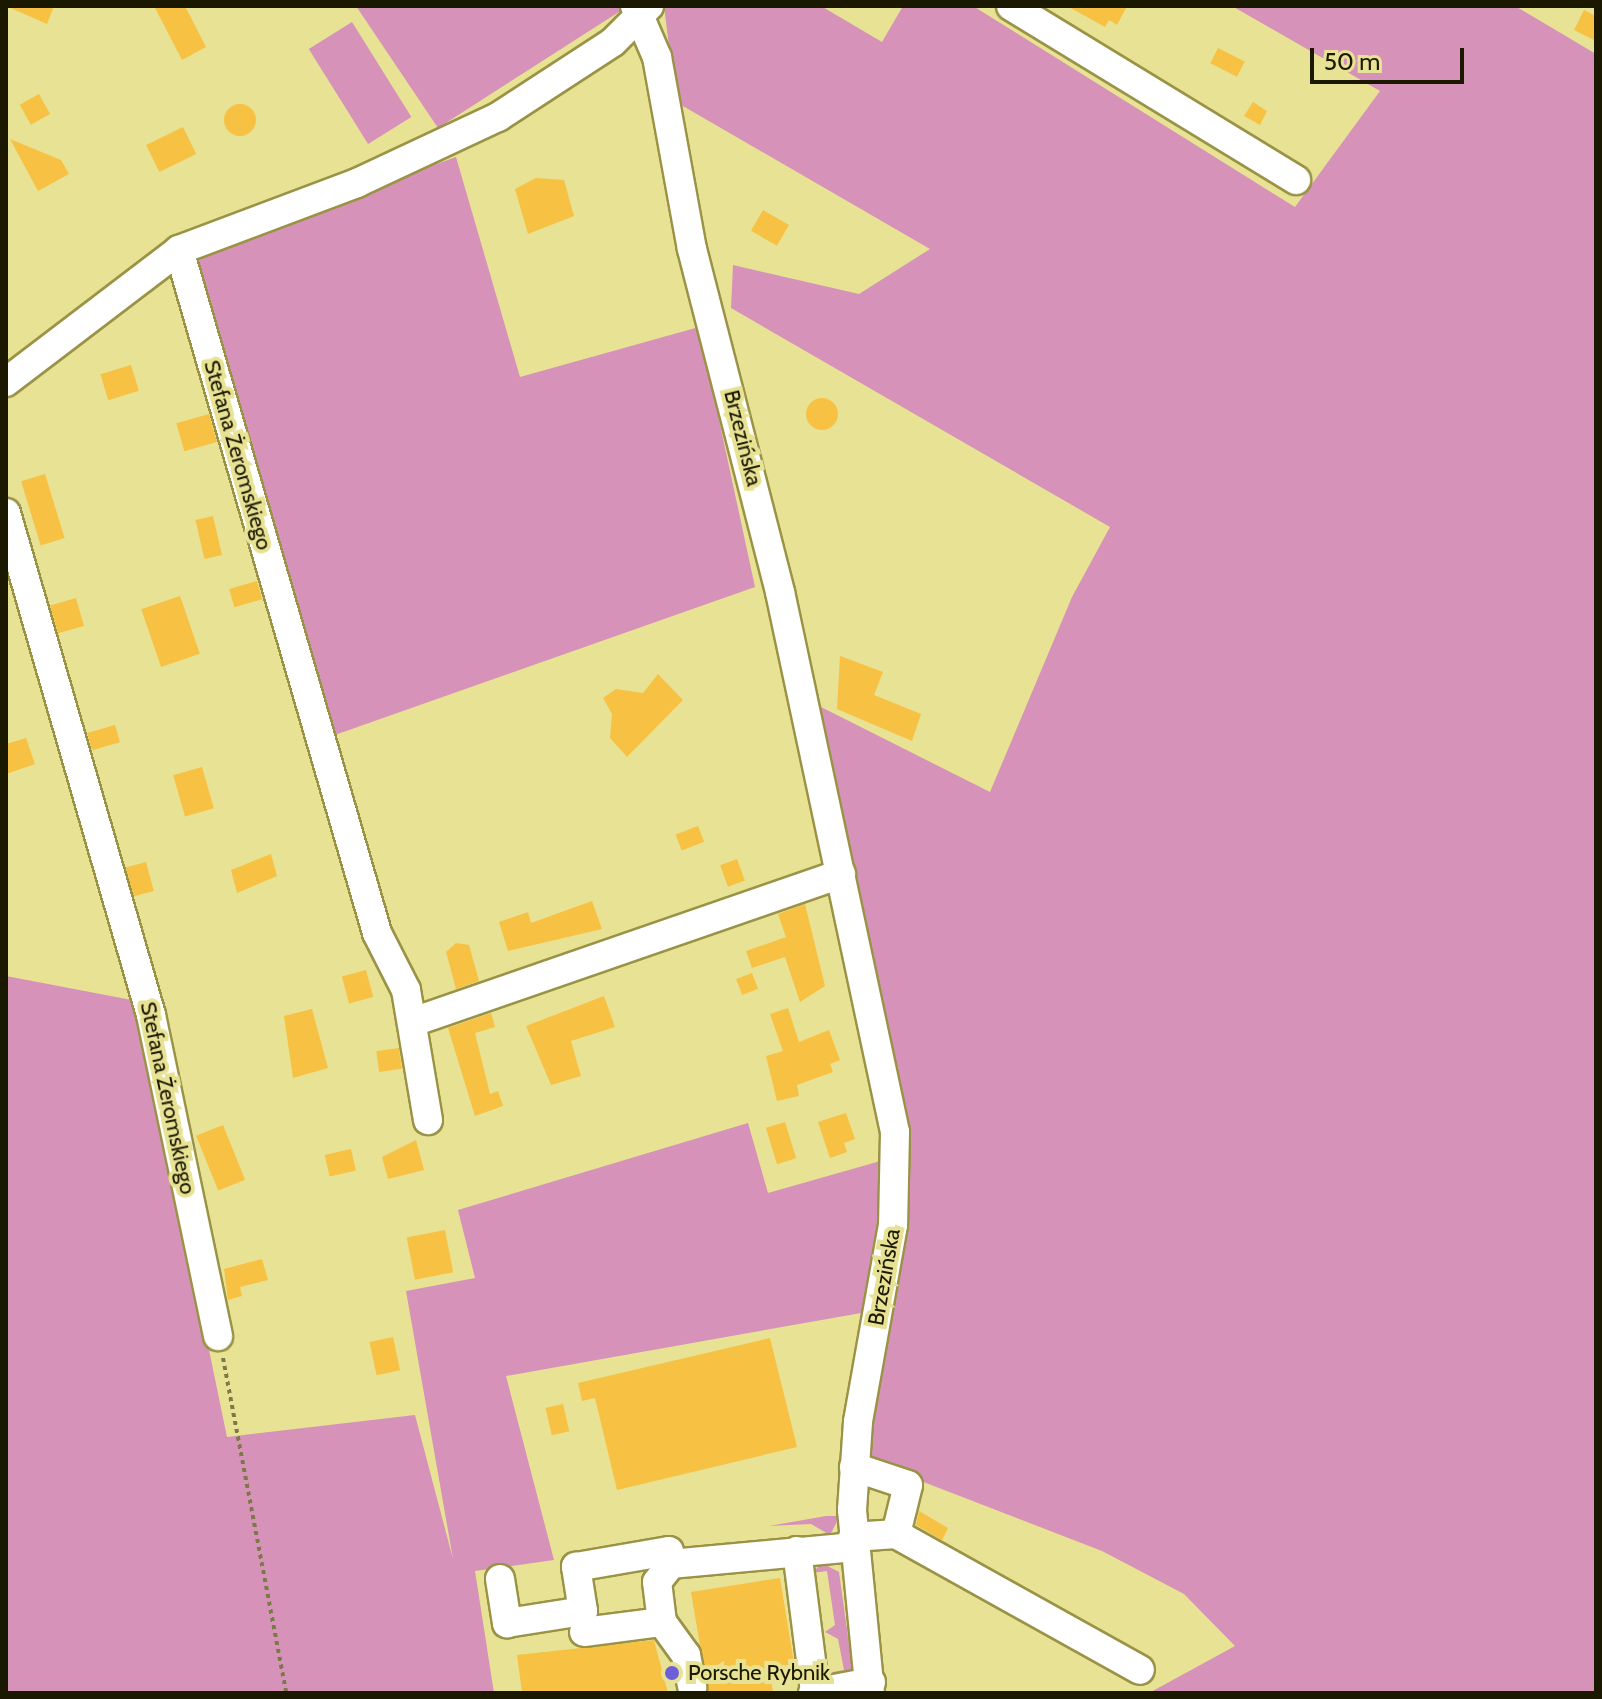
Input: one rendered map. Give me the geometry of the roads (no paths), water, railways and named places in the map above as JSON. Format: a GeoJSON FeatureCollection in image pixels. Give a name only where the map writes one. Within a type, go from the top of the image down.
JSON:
{"type":"FeatureCollection","features":[{"type":"Feature","properties":{"kind":"street"},"geometry":{"type":"LineString","coordinates":[[1011,6],[1296,180]]}},
{"type":"Feature","properties":{"kind":"street"},"geometry":{"type":"LineString","coordinates":[[6,382],[179,250],[357,183],[498,117],[642,9]]}},
{"type":"Feature","properties":{"kind":"street","name":"Brzezińska"},"geometry":{"type":"LineString","coordinates":[[642,9],[841,874],[897,1155],[893,1225],[854,1467],[853,1542],[872,1689]]}},
{"type":"Feature","properties":{"kind":"street","name":"Stefana Żeromskiego"},"geometry":{"type":"LineString","coordinates":[[179,250],[377,933],[413,1022],[428,1120]]}},
{"type":"Feature","properties":{"kind":"street","name":"Stefana Żeromskiego"},"geometry":{"type":"LineString","coordinates":[[6,513],[151,1015],[218,1336]]}},
{"type":"Feature","properties":{"kind":"street"},"geometry":{"type":"LineString","coordinates":[[413,1022],[841,874]]}},
{"type":"Feature","properties":{"kind":"street"},"geometry":{"type":"LineString","coordinates":[[854,1467],[908,1485],[896,1534]]}},
{"type":"Feature","properties":{"kind":"street"},"geometry":{"type":"LineString","coordinates":[[692,1687],[686,1655],[662,1622],[657,1582],[671,1564],[797,1551],[896,1534],[1140,1670]]}},
{"type":"Feature","properties":{"kind":"street"},"geometry":{"type":"LineString","coordinates":[[500,1579],[507,1623],[583,1611],[576,1567],[669,1551],[671,1564]]}},
{"type":"Feature","properties":{"kind":"street"},"geometry":{"type":"LineString","coordinates":[[797,1551],[814,1692],[872,1689]]}},
{"type":"Feature","properties":{"kind":"street"},"geometry":{"type":"LineString","coordinates":[[584,1632],[662,1622]]}},
{"type":"Feature","properties":{"kind":"place","name":"Porsche Rybnik"},"geometry":{"type":"Point","coordinates":[672,1673]}}]}
